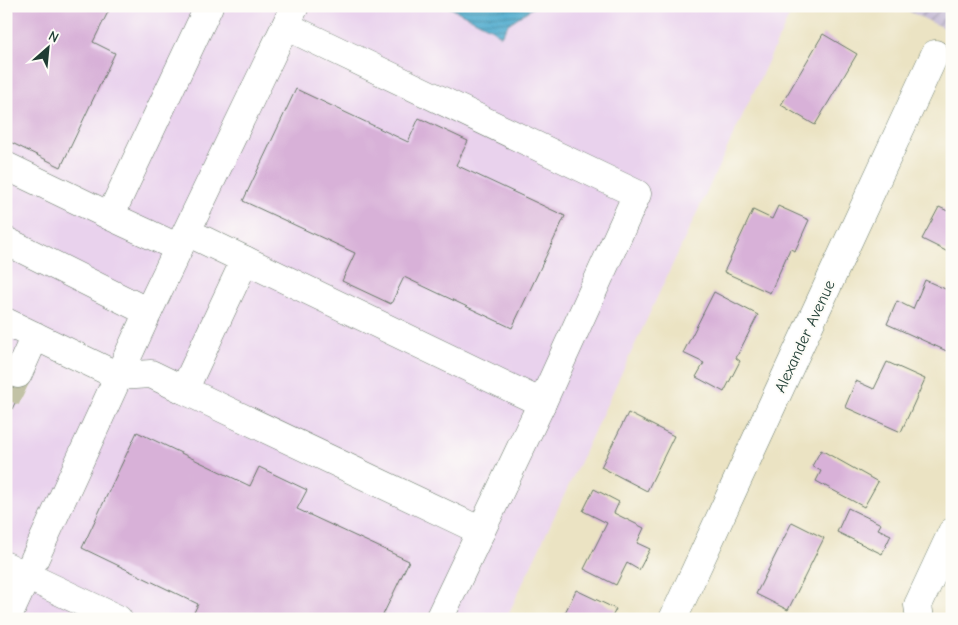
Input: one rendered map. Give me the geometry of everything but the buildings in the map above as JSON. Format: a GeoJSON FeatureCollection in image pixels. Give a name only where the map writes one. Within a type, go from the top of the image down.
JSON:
{"type":"FeatureCollection","features":[{"type":"Feature","properties":{"kind":"street"},"geometry":{"type":"LineString","coordinates":[[110,216],[209,6]]}},
{"type":"Feature","properties":{"kind":"street"},"geometry":{"type":"LineString","coordinates":[[7,619],[16,571],[118,376],[291,16],[636,194],[542,402],[438,619]]}},
{"type":"Feature","properties":{"kind":"street","name":"Alexander Avenue"},"geometry":{"type":"LineString","coordinates":[[673,619],[935,54]]}},
{"type":"Feature","properties":{"kind":"street"},"geometry":{"type":"LineString","coordinates":[[6,166],[110,216],[245,260],[542,402]]}},
{"type":"Feature","properties":{"kind":"street"},"geometry":{"type":"LineString","coordinates":[[6,241],[148,312]]}},
{"type":"Feature","properties":{"kind":"street"},"geometry":{"type":"LineString","coordinates":[[184,390],[245,260]]}},
{"type":"Feature","properties":{"kind":"street"},"geometry":{"type":"LineString","coordinates":[[6,322],[118,376],[151,374],[481,532]]}},
{"type":"Feature","properties":{"kind":"street"},"geometry":{"type":"LineString","coordinates":[[18,374],[35,336]]}},
{"type":"Feature","properties":{"kind":"street"},"geometry":{"type":"LineString","coordinates":[[920,619],[918,605],[952,532]]}},
{"type":"Feature","properties":{"kind":"street"},"geometry":{"type":"LineString","coordinates":[[16,571],[118,619]]}},
{"type":"Feature","properties":{"kind":"shaded area"},"geometry":{"type":"Polygon","coordinates":[[[6,6],[794,6],[506,619],[6,619],[6,6]]]}},
{"type":"Feature","properties":{"kind":"shaded area"},"geometry":{"type":"Polygon","coordinates":[[[897,6],[952,6],[952,32],[897,6]]]}},
{"type":"Feature","properties":{"kind":"water"},"geometry":{"type":"Polygon","coordinates":[[[447,6],[535,6],[508,24],[501,36],[492,29],[447,6]]]}},
{"type":"Feature","properties":{"kind":"tunnel"},"geometry":{"type":"LineString","coordinates":[[6,399],[18,374]]}}]}
